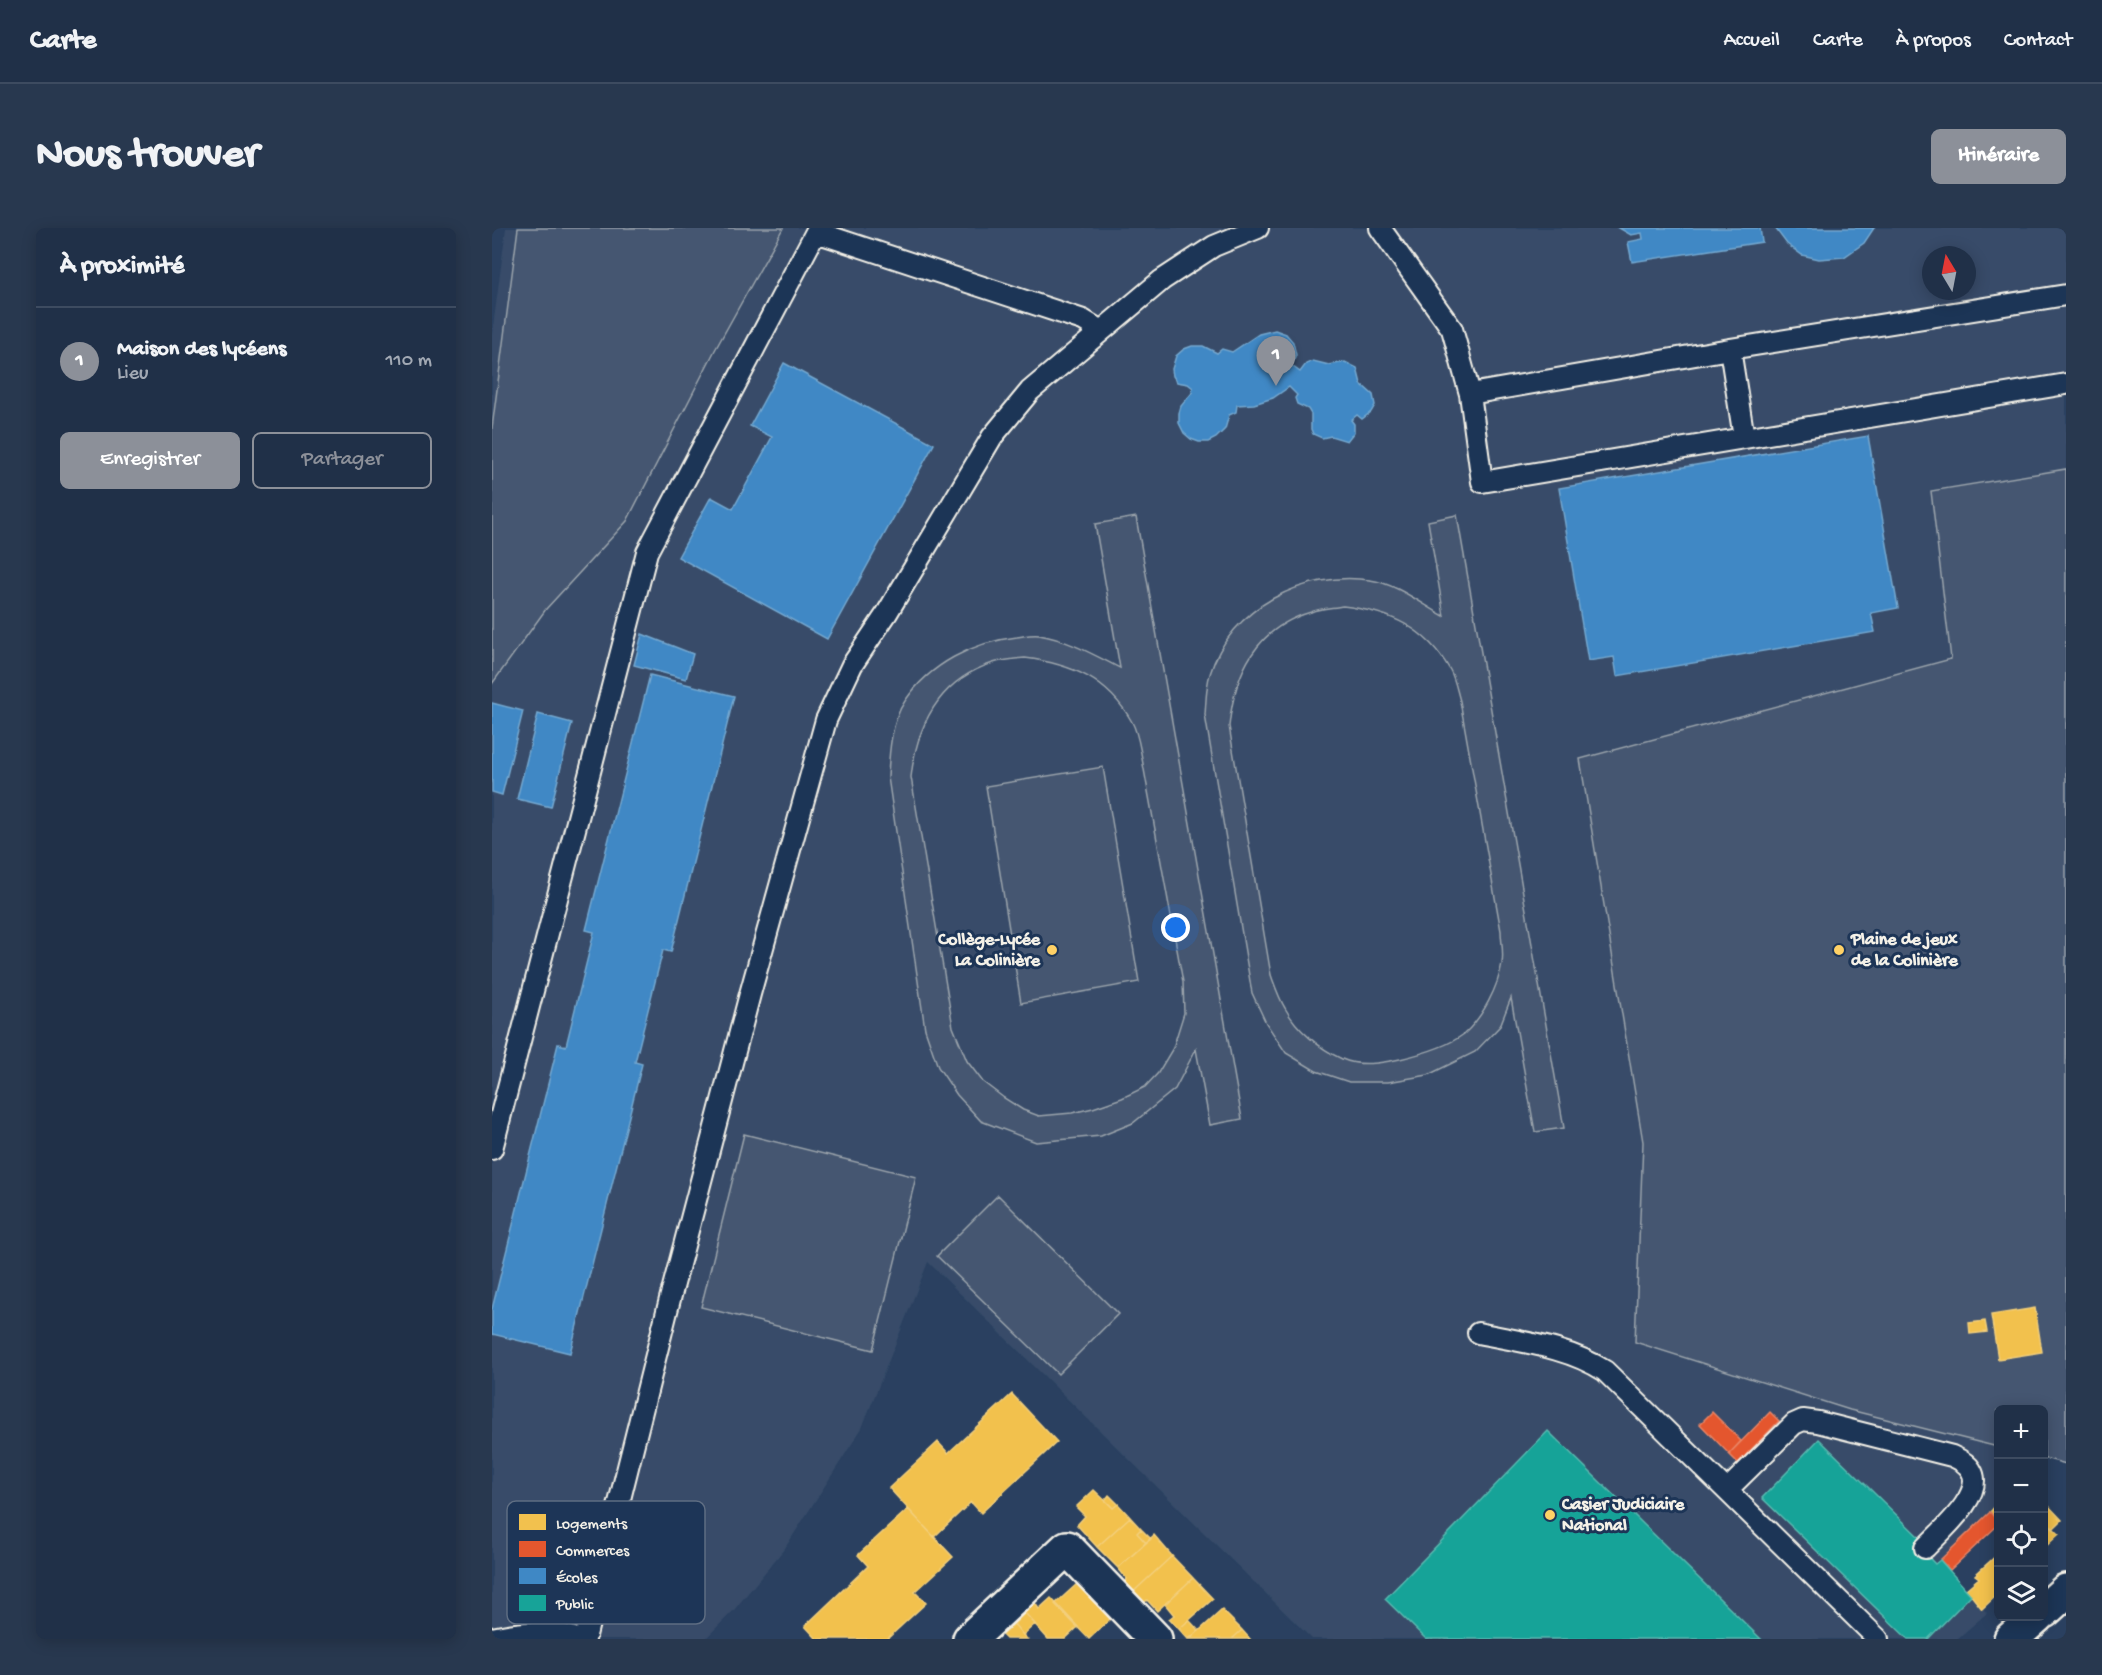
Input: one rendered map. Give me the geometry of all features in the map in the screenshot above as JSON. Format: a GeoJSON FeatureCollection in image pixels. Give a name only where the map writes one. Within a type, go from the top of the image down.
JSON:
{"type":"FeatureCollection","features":[{"type":"Feature","properties":{"kind":"street"},"geometry":{"type":"LineString","coordinates":[[970,1639],[1067,1548],[1155,1639]]}},
{"type":"Feature","properties":{"kind":"street"},"geometry":{"type":"LineString","coordinates":[[2048,1607],[2066,1591]]}},
{"type":"Feature","properties":{"kind":"street"},"geometry":{"type":"LineString","coordinates":[[2011,1639],[2032,1621]]}},
{"type":"Feature","properties":{"kind":"lane"},"geometry":{"type":"LineString","coordinates":[[620,1501],[750,994],[826,720],[852,665],[887,613],[992,437],[1030,391],[1162,280],[1214,246],[1258,228]]}},
{"type":"Feature","properties":{"kind":"lane"},"geometry":{"type":"LineString","coordinates":[[1380,228],[1452,329],[1470,394],[1482,482],[2066,384]]}},
{"type":"Feature","properties":{"kind":"lane"},"geometry":{"type":"LineString","coordinates":[[492,1149],[646,552],[817,230],[1083,320],[1101,331]]}},
{"type":"Feature","properties":{"kind":"lane"},"geometry":{"type":"LineString","coordinates":[[1470,394],[2066,295]]}},
{"type":"Feature","properties":{"kind":"lane"},"geometry":{"type":"LineString","coordinates":[[1730,349],[1744,438]]}},
{"type":"Feature","properties":{"kind":"lane"},"geometry":{"type":"LineString","coordinates":[[1478,1333],[1572,1354],[1591,1361],[1605,1371],[1625,1388],[1878,1639]]}},
{"type":"Feature","properties":{"kind":"lane"},"geometry":{"type":"LineString","coordinates":[[1727,1490],[1794,1424],[1803,1420],[1952,1456],[1964,1462],[1972,1471],[1975,1482],[1966,1504],[1925,1548]]}},
{"type":"Feature","properties":{"kind":"lane"},"geometry":{"type":"LineString","coordinates":[[585,1639],[589,1624]]}},
{"type":"Feature","properties":{"kind":"lane"},"geometry":{"type":"LineString","coordinates":[[492,1638],[546,1632],[577,1639]]}},
{"type":"Feature","properties":{"kind":"shaded area","name":"Collège-Lycée La Colinière"},"geometry":{"type":"Polygon","coordinates":[[[506,228],[2066,228],[2066,469],[1931,491],[1951,659],[1580,759],[1643,1142],[1635,1342],[1850,1410],[1994,1446],[1994,1507],[1940,1560],[1987,1613],[1957,1639],[1312,1639],[928,1262],[862,1428],[785,1548],[734,1610],[705,1639],[492,1639],[492,335],[506,228]]]}},
{"type":"Feature","properties":{"kind":"shaded area"},"geometry":{"type":"Polygon","coordinates":[[[518,228],[783,228],[715,350],[627,521],[546,609],[492,684],[492,428],[518,228]]]}},
{"type":"Feature","properties":{"kind":"shaded area","name":"Plaine de jeux de la Colinière"},"geometry":{"type":"Polygon","coordinates":[[[2066,469],[2066,1464],[2048,1459],[2048,1405],[1994,1405],[1994,1446],[1850,1410],[1635,1342],[1643,1142],[1580,759],[1951,659],[1931,491],[2066,469]]]}},
{"type":"Feature","properties":{"kind":"shaded area"},"geometry":{"type":"Polygon","coordinates":[[[1457,515],[1564,1128],[1535,1132],[1511,998],[1500,1026],[1475,1052],[1428,1075],[1388,1082],[1349,1082],[1316,1071],[1286,1053],[1266,1023],[1252,993],[1205,715],[1210,674],[1220,651],[1234,630],[1252,613],[1273,598],[1320,581],[1345,578],[1380,582],[1390,585],[1444,616],[1428,521],[1457,515]],[[1343,606],[1315,611],[1292,619],[1262,641],[1243,670],[1232,706],[1229,726],[1271,975],[1279,996],[1295,1023],[1325,1050],[1342,1059],[1371,1064],[1425,1052],[1450,1043],[1464,1034],[1489,1001],[1500,972],[1503,955],[1501,931],[1455,681],[1440,655],[1418,632],[1376,612],[1343,606]]]}},
{"type":"Feature","properties":{"kind":"shaded area"},"geometry":{"type":"Polygon","coordinates":[[[1136,517],[1242,1119],[1210,1125],[1196,1049],[1175,1089],[1133,1123],[1101,1136],[1036,1142],[981,1121],[957,1095],[938,1067],[925,1029],[888,777],[889,758],[900,709],[915,688],[927,676],[954,657],[984,644],[1039,635],[1071,644],[1120,668],[1095,524],[1136,517]],[[1025,658],[997,662],[974,671],[958,681],[934,707],[925,723],[914,758],[911,777],[953,1027],[967,1061],[983,1082],[1023,1110],[1039,1116],[1072,1113],[1093,1108],[1145,1087],[1158,1073],[1173,1048],[1184,1013],[1183,982],[1138,737],[1134,726],[1122,707],[1100,684],[1058,664],[1025,658]]]}},
{"type":"Feature","properties":{"kind":"shaded area"},"geometry":{"type":"Polygon","coordinates":[[[1103,767],[1139,982],[1021,1003],[986,786],[1103,767]]]}},
{"type":"Feature","properties":{"kind":"shaded area"},"geometry":{"type":"Polygon","coordinates":[[[744,1134],[916,1177],[873,1350],[701,1307],[744,1134]]]}},
{"type":"Feature","properties":{"kind":"shaded area"},"geometry":{"type":"Polygon","coordinates":[[[998,1195],[1118,1314],[1058,1374],[937,1256],[998,1195]]]}},
{"type":"Feature","properties":{"kind":"building: Logements"},"geometry":{"type":"Polygon","coordinates":[[[2035,1308],[2042,1352],[1998,1359],[1991,1315],[2035,1308]]]}},
{"type":"Feature","properties":{"kind":"building: Logements"},"geometry":{"type":"Polygon","coordinates":[[[1985,1321],[1987,1332],[1970,1334],[1969,1323],[1985,1321]]]}},
{"type":"Feature","properties":{"kind":"building: Logements"},"geometry":{"type":"Polygon","coordinates":[[[1012,1394],[1057,1442],[981,1513],[971,1502],[934,1537],[889,1488],[938,1442],[948,1453],[1012,1394]]]}},
{"type":"Feature","properties":{"kind":"building: Logements"},"geometry":{"type":"Polygon","coordinates":[[[1094,1490],[1113,1508],[1118,1504],[1130,1517],[1097,1547],[1077,1525],[1085,1516],[1076,1507],[1094,1490]]]}},
{"type":"Feature","properties":{"kind":"building: Logements"},"geometry":{"type":"Polygon","coordinates":[[[1109,1495],[1118,1504],[1113,1508],[1105,1500],[1109,1495]]]}},
{"type":"Feature","properties":{"kind":"building: Logements"},"geometry":{"type":"Polygon","coordinates":[[[2048,1505],[2062,1520],[2053,1529],[2048,1523],[2048,1505]]]}},
{"type":"Feature","properties":{"kind":"building: Logements"},"geometry":{"type":"Polygon","coordinates":[[[908,1509],[953,1557],[915,1592],[926,1603],[887,1639],[817,1639],[805,1626],[868,1566],[858,1555],[908,1509]]]}},
{"type":"Feature","properties":{"kind":"building: Logements"},"geometry":{"type":"Polygon","coordinates":[[[1130,1517],[1141,1529],[1137,1533],[1146,1543],[1118,1568],[1097,1547],[1130,1517]]]}},
{"type":"Feature","properties":{"kind":"building: Logements"},"geometry":{"type":"Polygon","coordinates":[[[2048,1523],[2059,1534],[2048,1544],[2048,1523]]]}},
{"type":"Feature","properties":{"kind":"building: Logements"},"geometry":{"type":"Polygon","coordinates":[[[1141,1529],[1151,1539],[1146,1543],[1137,1533],[1141,1529]]]}},
{"type":"Feature","properties":{"kind":"building: Logements"},"geometry":{"type":"Polygon","coordinates":[[[1154,1535],[1172,1556],[1131,1594],[1123,1583],[1127,1579],[1118,1568],[1154,1535]]]}},
{"type":"Feature","properties":{"kind":"building: Logements"},"geometry":{"type":"Polygon","coordinates":[[[1172,1556],[1193,1578],[1157,1611],[1147,1600],[1142,1605],[1131,1594],[1172,1556]]]}},
{"type":"Feature","properties":{"kind":"building: Logements"},"geometry":{"type":"Polygon","coordinates":[[[1994,1558],[1994,1598],[1982,1609],[1966,1589],[1979,1578],[1975,1575],[1994,1558]]]}},
{"type":"Feature","properties":{"kind":"building: Logements"},"geometry":{"type":"Polygon","coordinates":[[[1193,1578],[1213,1599],[1179,1629],[1169,1619],[1174,1615],[1165,1604],[1193,1578]]]}},
{"type":"Feature","properties":{"kind":"building: Logements"},"geometry":{"type":"Polygon","coordinates":[[[1077,1584],[1110,1619],[1089,1639],[1055,1604],[1077,1584]]]}},
{"type":"Feature","properties":{"kind":"building: Logements"},"geometry":{"type":"Polygon","coordinates":[[[1051,1598],[1078,1627],[1065,1639],[1048,1639],[1025,1613],[1035,1603],[1039,1609],[1051,1598]]]}},
{"type":"Feature","properties":{"kind":"building: Logements"},"geometry":{"type":"Polygon","coordinates":[[[1222,1610],[1242,1630],[1232,1639],[1190,1639],[1222,1610]]]}},
{"type":"Feature","properties":{"kind":"building: Logements"},"geometry":{"type":"Polygon","coordinates":[[[1025,1613],[1035,1624],[1023,1635],[1014,1624],[1025,1613]]]}},
{"type":"Feature","properties":{"kind":"building: Logements"},"geometry":{"type":"Polygon","coordinates":[[[1189,1620],[1199,1631],[1188,1639],[1179,1629],[1189,1620]]]}},
{"type":"Feature","properties":{"kind":"building: Logements"},"geometry":{"type":"Polygon","coordinates":[[[1014,1624],[1027,1639],[1006,1639],[1002,1635],[1014,1624]]]}},
{"type":"Feature","properties":{"kind":"building: Logements"},"geometry":{"type":"Polygon","coordinates":[[[1242,1630],[1250,1639],[1232,1639],[1242,1630]]]}},
{"type":"Feature","properties":{"kind":"building: Commerces"},"geometry":{"type":"Polygon","coordinates":[[[1712,1412],[1741,1441],[1729,1454],[1700,1424],[1712,1412]]]}},
{"type":"Feature","properties":{"kind":"building: Commerces"},"geometry":{"type":"Polygon","coordinates":[[[1770,1412],[1779,1421],[1738,1463],[1729,1454],[1770,1412]]]}},
{"type":"Feature","properties":{"kind":"building: Commerces"},"geometry":{"type":"Polygon","coordinates":[[[1990,1512],[1994,1517],[1994,1529],[1950,1570],[1940,1560],[1990,1512]]]}},
{"type":"Feature","properties":{"kind":"building: Écoles"},"geometry":{"type":"Polygon","coordinates":[[[1619,228],[1760,228],[1762,242],[1632,262],[1628,242],[1643,239],[1642,233],[1631,235],[1619,228]]]}},
{"type":"Feature","properties":{"kind":"building: Écoles"},"geometry":{"type":"Polygon","coordinates":[[[1775,228],[1874,228],[1864,243],[1844,257],[1819,259],[1802,255],[1787,244],[1775,228]]]}},
{"type":"Feature","properties":{"kind":"building: Écoles"},"geometry":{"type":"Polygon","coordinates":[[[1275,330],[1286,334],[1293,342],[1296,355],[1292,366],[1300,372],[1306,364],[1313,361],[1329,365],[1345,362],[1357,368],[1361,384],[1373,395],[1375,405],[1371,412],[1362,419],[1357,415],[1351,420],[1354,424],[1354,432],[1347,441],[1331,436],[1322,438],[1313,434],[1311,414],[1308,409],[1297,404],[1295,398],[1297,395],[1289,387],[1273,398],[1254,404],[1237,405],[1236,412],[1229,415],[1225,429],[1216,438],[1208,442],[1191,439],[1184,433],[1179,423],[1179,413],[1193,388],[1188,384],[1177,382],[1173,376],[1172,369],[1176,356],[1192,346],[1203,346],[1217,353],[1222,349],[1232,352],[1259,334],[1275,330]]]}},
{"type":"Feature","properties":{"kind":"building: Écoles"},"geometry":{"type":"Polygon","coordinates":[[[784,363],[934,444],[827,639],[678,557],[711,497],[733,509],[772,437],[750,426],[784,363]]]}},
{"type":"Feature","properties":{"kind":"building: Écoles"},"geometry":{"type":"Polygon","coordinates":[[[1868,436],[1898,608],[1871,613],[1875,632],[1617,676],[1614,657],[1588,661],[1559,488],[1868,436]]]}},
{"type":"Feature","properties":{"kind":"building: Écoles"},"geometry":{"type":"Polygon","coordinates":[[[642,634],[693,654],[686,679],[634,665],[642,634]]]}},
{"type":"Feature","properties":{"kind":"building: Écoles"},"geometry":{"type":"Polygon","coordinates":[[[650,675],[734,696],[671,952],[663,950],[635,1062],[642,1064],[570,1353],[492,1334],[492,1309],[558,1044],[566,1046],[594,932],[586,930],[650,675]]]}},
{"type":"Feature","properties":{"kind":"building: Écoles"},"geometry":{"type":"Polygon","coordinates":[[[492,703],[523,711],[502,795],[492,792],[492,703]]]}},
{"type":"Feature","properties":{"kind":"building: Écoles"},"geometry":{"type":"Polygon","coordinates":[[[538,714],[572,723],[551,807],[517,799],[538,714]]]}},
{"type":"Feature","properties":{"kind":"building: Public","name":"Casier Judiciaire National"},"geometry":{"type":"Polygon","coordinates":[[[1548,1431],[1761,1639],[1426,1639],[1385,1599],[1548,1431]]]}},
{"type":"Feature","properties":{"kind":"building: Public"},"geometry":{"type":"Polygon","coordinates":[[[1819,1439],[1920,1538],[1915,1543],[1935,1564],[1940,1560],[1971,1595],[1928,1639],[1908,1639],[1762,1498],[1819,1439]]]}},
{"type":"Feature","properties":{"kind":"place","name":"Maison des lycéens"},"geometry":{"type":"Point","coordinates":[1276,386]}},
{"type":"Feature","properties":{"kind":"place","name":"Collège-Lycée La Colinière"},"geometry":{"type":"Point","coordinates":[1052,950]}},
{"type":"Feature","properties":{"kind":"place","name":"Plaine de jeux de la Colinière"},"geometry":{"type":"Point","coordinates":[1839,950]}},
{"type":"Feature","properties":{"kind":"place","name":"Casier Judiciaire National"},"geometry":{"type":"Point","coordinates":[1550,1515]}}]}
